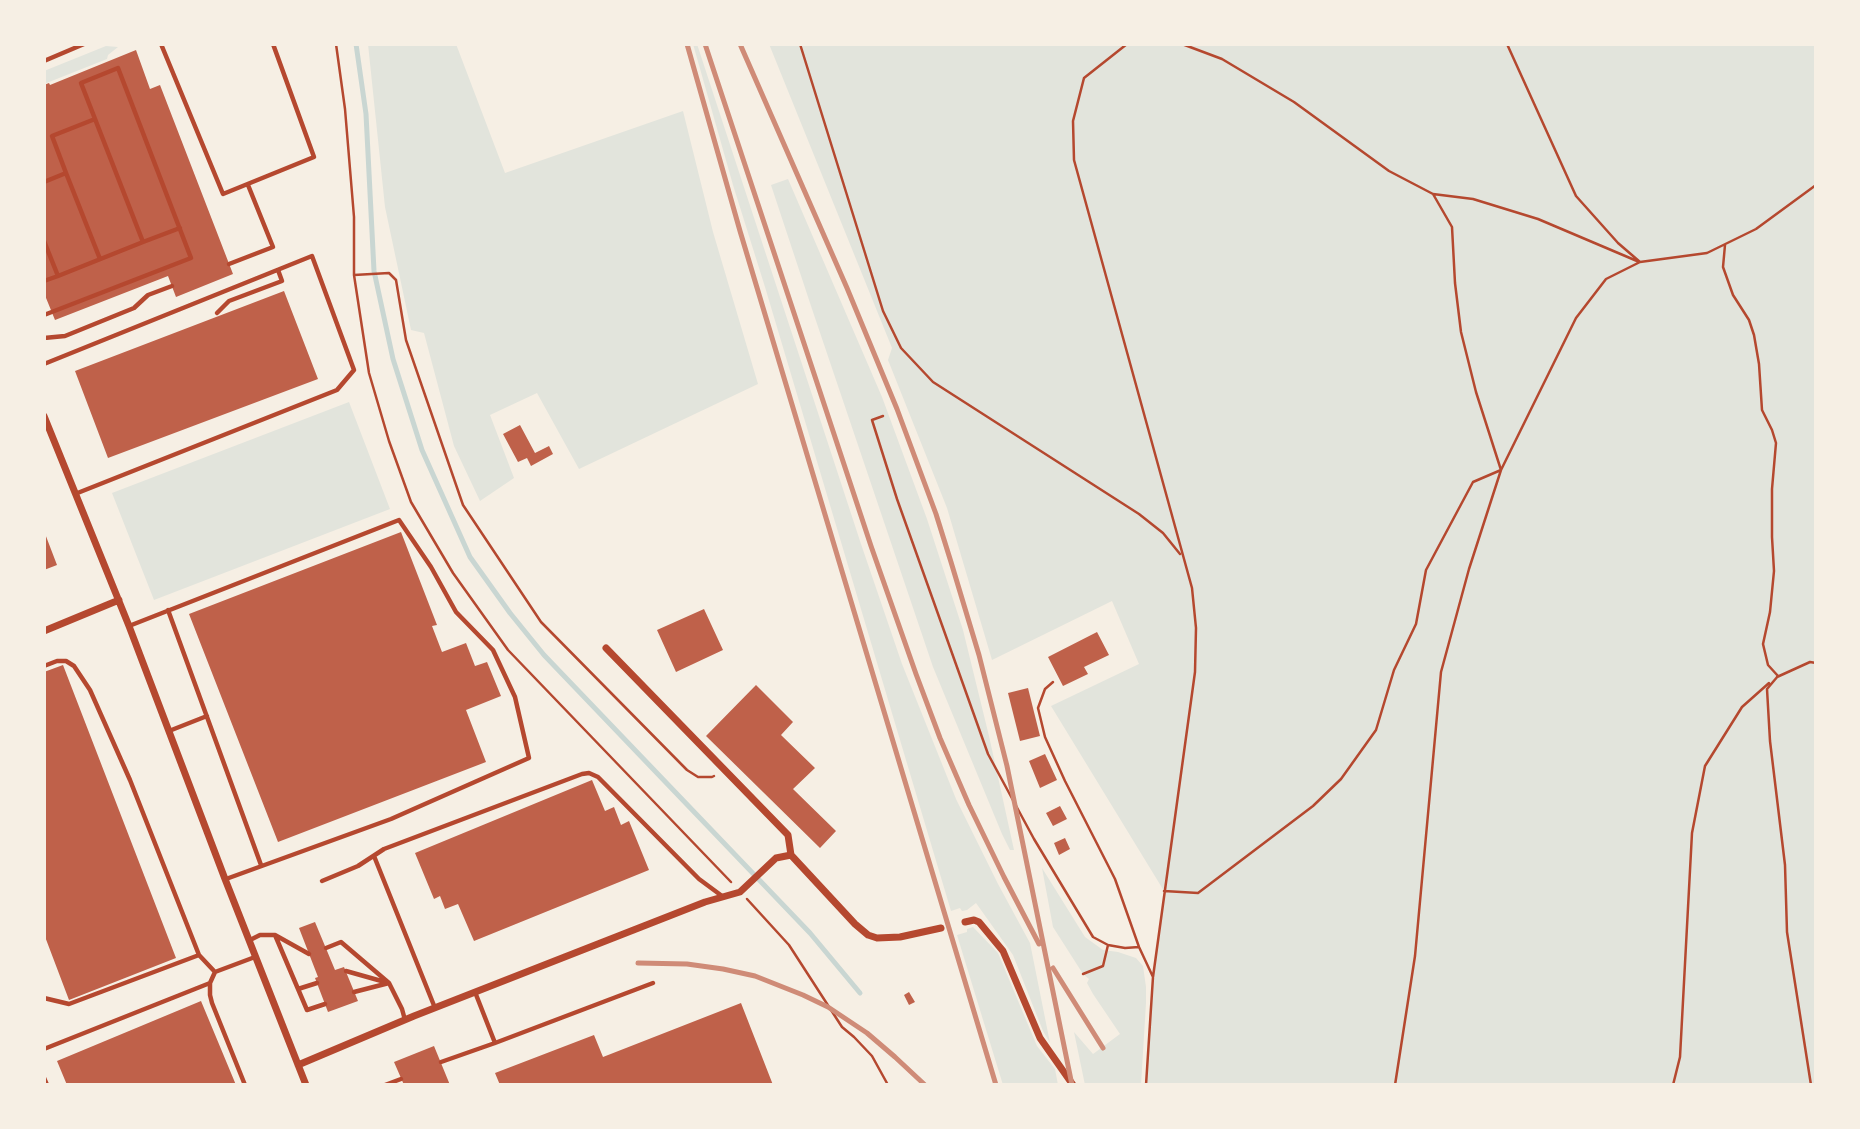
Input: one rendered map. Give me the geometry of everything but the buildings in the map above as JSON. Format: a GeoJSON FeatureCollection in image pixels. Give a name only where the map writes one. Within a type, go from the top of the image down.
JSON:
{"type":"FeatureCollection","features":[{"type":"Feature","properties":{"kind":"street"},"geometry":{"type":"LineString","coordinates":[[44,416],[119,600],[306,1085]]}},
{"type":"Feature","properties":{"kind":"street"},"geometry":{"type":"LineString","coordinates":[[44,631],[119,600]]}},
{"type":"Feature","properties":{"kind":"street"},"geometry":{"type":"LineString","coordinates":[[606,648],[788,835],[790,855],[868,935],[877,938],[900,937],[941,928]]}},
{"type":"Feature","properties":{"kind":"street"},"geometry":{"type":"LineString","coordinates":[[298,1065],[475,992],[743,889],[776,858],[790,855]]}},
{"type":"Feature","properties":{"kind":"street"},"geometry":{"type":"LineString","coordinates":[[965,922],[979,922],[1003,951],[1040,1038],[1073,1085]]}},
{"type":"Feature","properties":{"kind":"lane"},"geometry":{"type":"LineString","coordinates":[[44,61],[85,44]]}},
{"type":"Feature","properties":{"kind":"lane"},"geometry":{"type":"LineString","coordinates":[[161,44],[223,194],[314,157],[273,44]]}},
{"type":"Feature","properties":{"kind":"lane"},"geometry":{"type":"LineString","coordinates":[[44,315],[191,258],[118,68],[81,83],[143,242]]}},
{"type":"Feature","properties":{"kind":"lane"},"geometry":{"type":"LineString","coordinates":[[95,119],[52,136],[100,259]]}},
{"type":"Feature","properties":{"kind":"lane"},"geometry":{"type":"LineString","coordinates":[[44,181],[66,173]]}},
{"type":"Feature","properties":{"kind":"lane"},"geometry":{"type":"LineString","coordinates":[[229,264],[273,247],[247,185]]}},
{"type":"Feature","properties":{"kind":"lane"},"geometry":{"type":"LineString","coordinates":[[44,281],[180,228]]}},
{"type":"Feature","properties":{"kind":"lane"},"geometry":{"type":"LineString","coordinates":[[44,240],[58,276]]}},
{"type":"Feature","properties":{"kind":"lane"},"geometry":{"type":"LineString","coordinates":[[44,364],[312,256],[354,370],[337,390],[75,494]]}},
{"type":"Feature","properties":{"kind":"lane"},"geometry":{"type":"LineString","coordinates":[[217,313],[229,301],[282,281],[278,270]]}},
{"type":"Feature","properties":{"kind":"lane"},"geometry":{"type":"LineString","coordinates":[[44,338],[65,336],[134,308],[148,296],[172,286]]}},
{"type":"Feature","properties":{"kind":"lane"},"geometry":{"type":"LineString","coordinates":[[129,626],[399,520],[456,612],[493,650],[515,697],[529,758],[391,819],[225,879]]}},
{"type":"Feature","properties":{"kind":"lane"},"geometry":{"type":"LineString","coordinates":[[168,610],[261,865]]}},
{"type":"Feature","properties":{"kind":"lane"},"geometry":{"type":"LineString","coordinates":[[44,666],[61,660],[70,663],[90,690],[130,780],[199,955],[215,972]]}},
{"type":"Feature","properties":{"kind":"lane"},"geometry":{"type":"LineString","coordinates":[[169,731],[207,716]]}},
{"type":"Feature","properties":{"kind":"lane"},"geometry":{"type":"LineString","coordinates":[[322,881],[358,866],[384,849],[589,773],[598,777],[699,879],[723,897]]}},
{"type":"Feature","properties":{"kind":"lane"},"geometry":{"type":"LineString","coordinates":[[374,856],[436,1008]]}},
{"type":"Feature","properties":{"kind":"lane"},"geometry":{"type":"LineString","coordinates":[[249,940],[260,935],[275,935],[309,954]]}},
{"type":"Feature","properties":{"kind":"lane"},"geometry":{"type":"LineString","coordinates":[[275,935],[307,1010],[325,1004]]}},
{"type":"Feature","properties":{"kind":"lane"},"geometry":{"type":"LineString","coordinates":[[326,948],[341,942],[389,983],[405,1020]]}},
{"type":"Feature","properties":{"kind":"lane"},"geometry":{"type":"LineString","coordinates":[[44,998],[69,1004],[199,955]]}},
{"type":"Feature","properties":{"kind":"lane"},"geometry":{"type":"LineString","coordinates":[[244,1085],[212,1003],[211,983],[215,972],[255,957]]}},
{"type":"Feature","properties":{"kind":"lane"},"geometry":{"type":"LineString","coordinates":[[346,971],[389,983]]}},
{"type":"Feature","properties":{"kind":"lane"},"geometry":{"type":"LineString","coordinates":[[44,1049],[211,983]]}},
{"type":"Feature","properties":{"kind":"lane"},"geometry":{"type":"LineString","coordinates":[[298,989],[317,983]]}},
{"type":"Feature","properties":{"kind":"lane"},"geometry":{"type":"LineString","coordinates":[[354,992],[389,983]]}},
{"type":"Feature","properties":{"kind":"lane"},"geometry":{"type":"LineString","coordinates":[[441,1062],[653,983]]}},
{"type":"Feature","properties":{"kind":"lane"},"geometry":{"type":"LineString","coordinates":[[475,992],[495,1043]]}},
{"type":"Feature","properties":{"kind":"lane"},"geometry":{"type":"LineString","coordinates":[[44,1078],[47,1085]]}},
{"type":"Feature","properties":{"kind":"lane"},"geometry":{"type":"LineString","coordinates":[[385,1085],[401,1079]]}},
{"type":"Feature","properties":{"kind":"path"},"geometry":{"type":"LineString","coordinates":[[336,44],[345,109],[354,217],[354,275],[369,373],[411,502],[453,573],[508,650],[743,889],[789,945],[842,1027],[872,1056],[888,1085]]}},
{"type":"Feature","properties":{"kind":"path"},"geometry":{"type":"LineString","coordinates":[[800,44],[883,311],[901,348],[933,382],[1139,514],[1163,533],[1182,556]]}},
{"type":"Feature","properties":{"kind":"path"},"geometry":{"type":"LineString","coordinates":[[1132,44],[1127,44],[1084,78],[1073,121],[1074,160],[1192,587],[1196,628],[1195,672],[1153,977],[1146,1085]]}},
{"type":"Feature","properties":{"kind":"path"},"geometry":{"type":"LineString","coordinates":[[1182,44],[1222,59],[1294,102],[1389,171],[1433,194],[1473,199],[1538,219],[1640,262]]}},
{"type":"Feature","properties":{"kind":"path"},"geometry":{"type":"LineString","coordinates":[[1507,44],[1576,196],[1618,243],[1640,262]]}},
{"type":"Feature","properties":{"kind":"path"},"geometry":{"type":"LineString","coordinates":[[1395,1085],[1415,956],[1441,672],[1469,569],[1501,470],[1576,317],[1606,279],[1640,262],[1707,253],[1725,245],[1756,229],[1816,185]]}},
{"type":"Feature","properties":{"kind":"path"},"geometry":{"type":"LineString","coordinates":[[1810,191],[1816,192]]}},
{"type":"Feature","properties":{"kind":"path"},"geometry":{"type":"LineString","coordinates":[[1433,194],[1452,227],[1461,332],[1476,392],[1501,470]]}},
{"type":"Feature","properties":{"kind":"path"},"geometry":{"type":"LineString","coordinates":[[1725,245],[1723,267],[1733,295],[1749,320],[1754,335],[1762,410],[1776,443],[1772,489],[1774,571],[1763,645],[1768,664],[1777,676]]}},
{"type":"Feature","properties":{"kind":"path"},"geometry":{"type":"LineString","coordinates":[[354,275],[389,273],[396,280],[406,340],[463,505],[541,622],[687,770],[698,777],[712,778],[723,768]]}},
{"type":"Feature","properties":{"kind":"path"},"geometry":{"type":"LineString","coordinates":[[883,416],[872,420],[897,499],[988,754],[1034,839],[1093,937],[1108,945],[1139,947]]}},
{"type":"Feature","properties":{"kind":"path"},"geometry":{"type":"LineString","coordinates":[[1164,891],[1198,893],[1313,806],[1341,779],[1376,730],[1394,670],[1416,624],[1426,570],[1473,482],[1501,470]]}},
{"type":"Feature","properties":{"kind":"path"},"geometry":{"type":"LineString","coordinates":[[1673,1085],[1680,1057],[1692,833],[1705,766],[1742,707],[1777,676],[1810,662],[1816,663]]}},
{"type":"Feature","properties":{"kind":"path"},"geometry":{"type":"LineString","coordinates":[[1777,676],[1767,689],[1770,741],[1786,865],[1787,932],[1811,1085]]}},
{"type":"Feature","properties":{"kind":"path"},"geometry":{"type":"LineString","coordinates":[[1053,682],[1045,689],[1038,708],[1045,737],[1115,880],[1153,977]]}},
{"type":"Feature","properties":{"kind":"path"},"geometry":{"type":"LineString","coordinates":[[1083,974],[1103,966],[1108,945]]}},
{"type":"Feature","properties":{"kind":"shaded area"},"geometry":{"type":"Polygon","coordinates":[[[368,44],[456,44],[505,173],[683,111],[713,232],[758,384],[579,469],[537,393],[490,415],[514,478],[480,501],[454,446],[424,333],[411,330],[385,207],[368,44]]]}},
{"type":"Feature","properties":{"kind":"shaded area"},"geometry":{"type":"Polygon","coordinates":[[[693,44],[697,44],[902,664],[956,799],[1030,943],[1050,1043],[1013,955],[976,903],[967,910],[962,911],[960,908],[951,911],[693,44]]]}},
{"type":"Feature","properties":{"kind":"shaded area"},"geometry":{"type":"Polygon","coordinates":[[[769,44],[1816,44],[1816,1085],[1146,1085],[1153,977],[1164,891],[1051,706],[1139,664],[1112,601],[992,660],[947,508],[888,360],[892,348],[769,44]]]}},
{"type":"Feature","properties":{"kind":"shaded area"},"geometry":{"type":"Polygon","coordinates":[[[106,46],[118,47],[107,59],[44,84],[44,71],[106,46]]]}},
{"type":"Feature","properties":{"kind":"shaded area"},"geometry":{"type":"Polygon","coordinates":[[[788,179],[882,397],[927,519],[963,630],[1014,850],[1010,850],[1002,834],[933,667],[812,309],[771,185],[788,179]]]}},
{"type":"Feature","properties":{"kind":"shaded area"},"geometry":{"type":"Polygon","coordinates":[[[349,402],[390,509],[154,600],[112,493],[349,402]]]}},
{"type":"Feature","properties":{"kind":"shaded area"},"geometry":{"type":"Polygon","coordinates":[[[1042,868],[1085,937],[1103,950],[1136,958],[1143,966],[1146,1003],[1141,1085],[1085,1085],[1074,1032],[1093,1054],[1120,1034],[1093,994],[1087,983],[1089,979],[1053,927],[1042,868]]]}},
{"type":"Feature","properties":{"kind":"shaded area"},"geometry":{"type":"Polygon","coordinates":[[[973,927],[998,953],[1037,1046],[1055,1069],[1058,1085],[1003,1085],[957,935],[973,927]]]}},
{"type":"Feature","properties":{"kind":"waterway"},"geometry":{"type":"LineString","coordinates":[[356,44],[366,114],[374,271],[393,359],[422,450],[470,557],[544,655],[810,933],[860,993]]}},
{"type":"Feature","properties":{"kind":"railway"},"geometry":{"type":"LineString","coordinates":[[687,44],[740,231],[996,1085]]}},
{"type":"Feature","properties":{"kind":"railway"},"geometry":{"type":"LineString","coordinates":[[705,44],[916,674],[969,805],[1039,944]]}},
{"type":"Feature","properties":{"kind":"railway"},"geometry":{"type":"LineString","coordinates":[[740,44],[847,288],[897,409],[936,514],[979,655],[1007,766],[1072,1085]]}},
{"type":"Feature","properties":{"kind":"railway"},"geometry":{"type":"LineString","coordinates":[[638,963],[687,964],[723,969],[755,976],[803,995],[828,1007],[867,1033],[925,1085]]}},
{"type":"Feature","properties":{"kind":"railway"},"geometry":{"type":"LineString","coordinates":[[1053,968],[1103,1048]]}}]}
